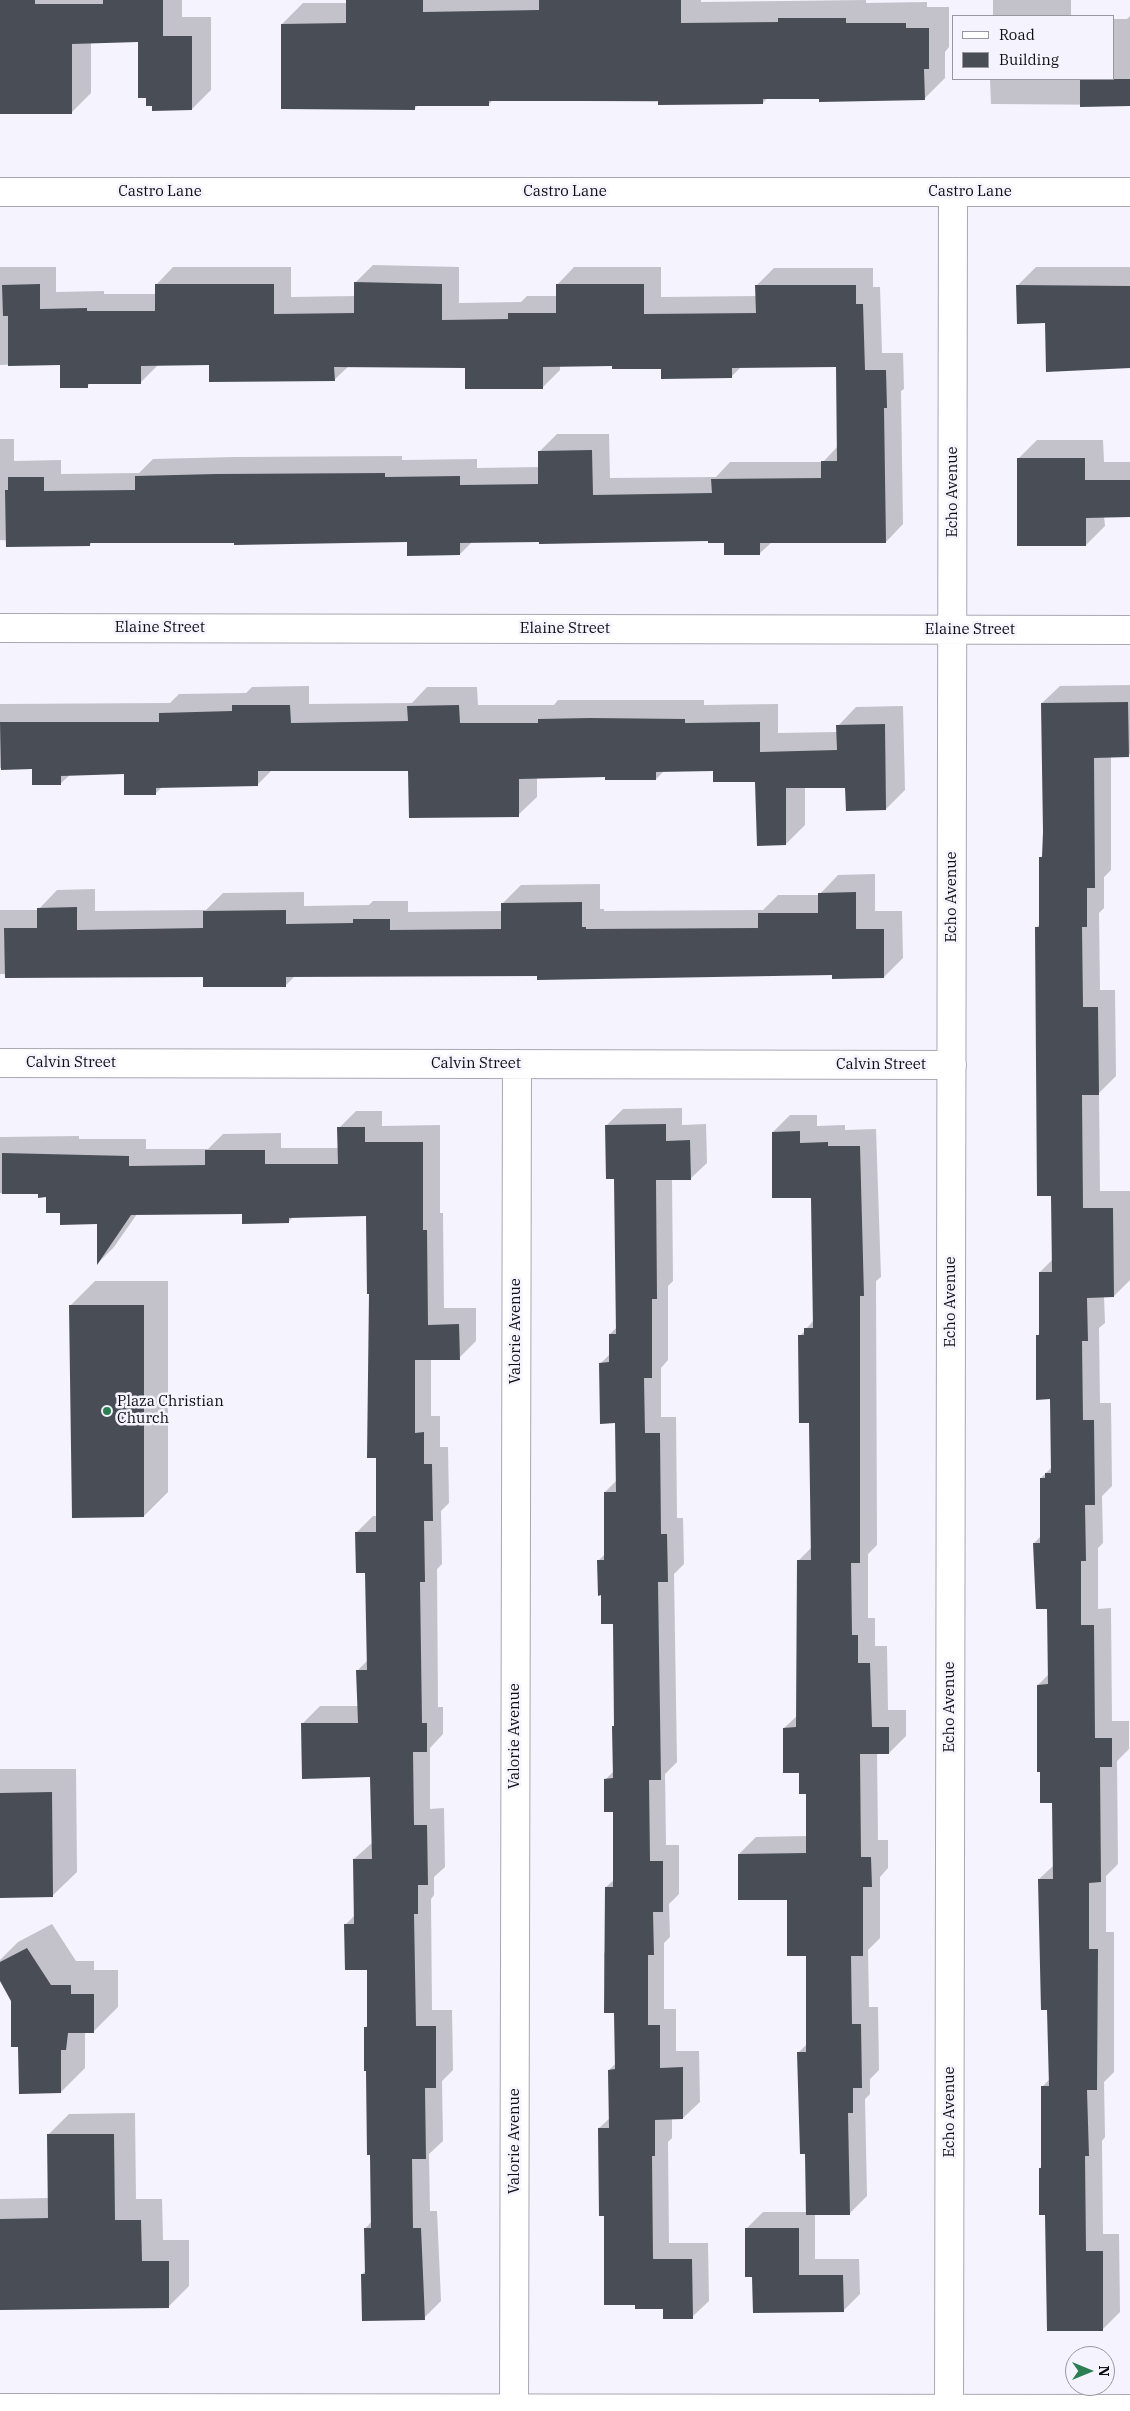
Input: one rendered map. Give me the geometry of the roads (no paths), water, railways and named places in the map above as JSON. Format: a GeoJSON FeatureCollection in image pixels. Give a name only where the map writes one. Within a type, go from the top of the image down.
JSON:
{"type":"FeatureCollection","features":[{"type":"Feature","properties":{"kind":"street","name":"Castro Lane"},"geometry":{"type":"LineString","coordinates":[[0,192],[1130,192]]}},
{"type":"Feature","properties":{"kind":"street","name":"Echo Avenue"},"geometry":{"type":"LineString","coordinates":[[949,2410],[953,192]]}},
{"type":"Feature","properties":{"kind":"street","name":"Elaine Street"},"geometry":{"type":"LineString","coordinates":[[0,628],[1130,630]]}},
{"type":"Feature","properties":{"kind":"street","name":"Calvin Street"},"geometry":{"type":"LineString","coordinates":[[0,1063],[952,1065]]}},
{"type":"Feature","properties":{"kind":"street","name":"Valorie Avenue"},"geometry":{"type":"LineString","coordinates":[[514,2408],[516,1064]]}},
{"type":"Feature","properties":{"kind":"street"},"geometry":{"type":"LineString","coordinates":[[0,2408],[1130,2409]]}},
{"type":"Feature","properties":{"kind":"place","name":"Plaza Christian Church"},"geometry":{"type":"Point","coordinates":[107,1411]}}]}
